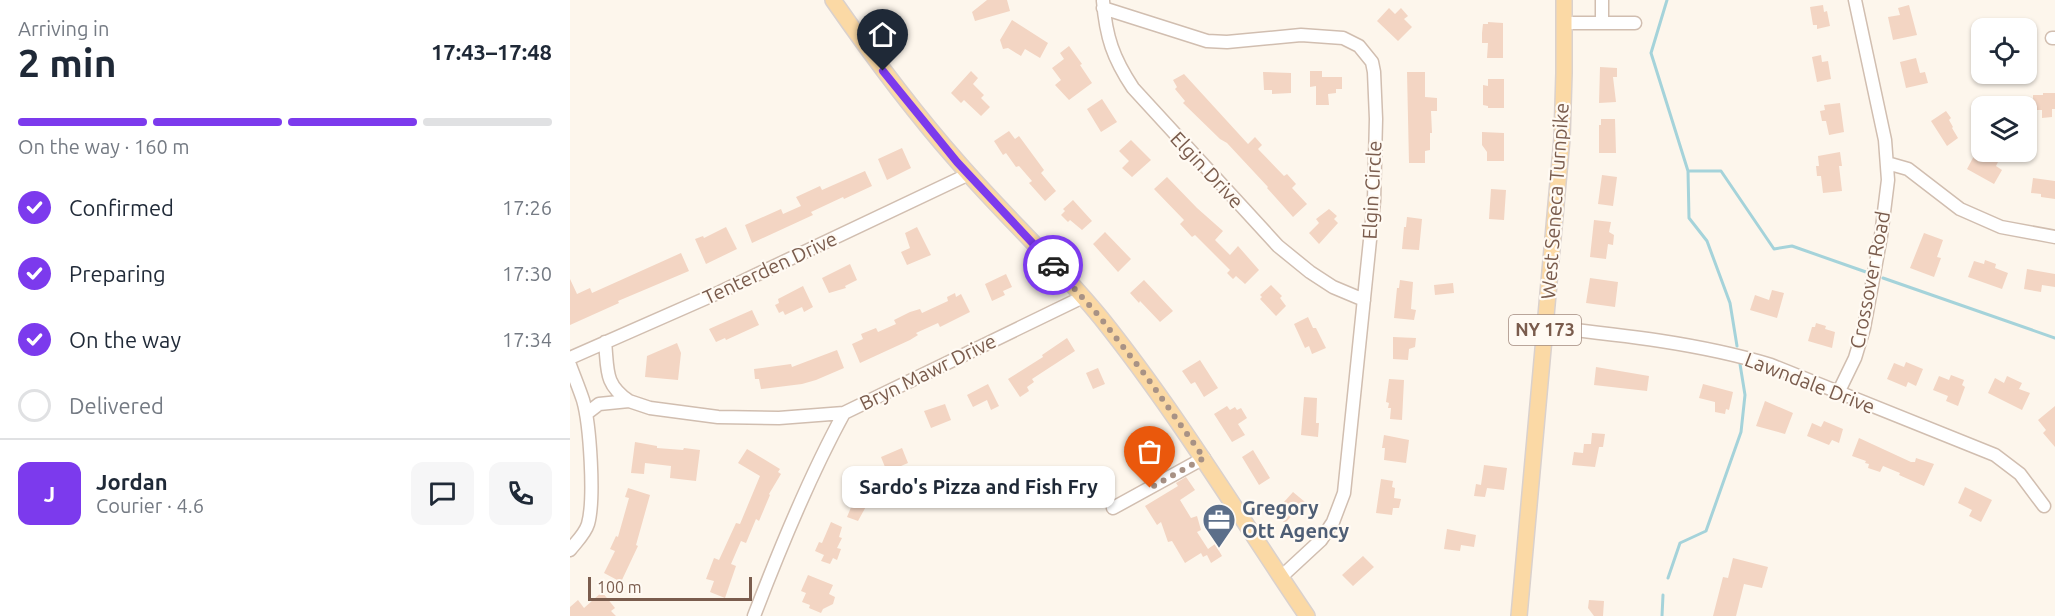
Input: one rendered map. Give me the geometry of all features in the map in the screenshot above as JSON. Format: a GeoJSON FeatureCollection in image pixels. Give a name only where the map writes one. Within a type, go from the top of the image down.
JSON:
{"type":"FeatureCollection","features":[{"type":"Feature","properties":{"kind":"main road"},"geometry":{"type":"LineString","coordinates":[[833,0],[883,71],[969,174],[1083,297],[1146,376],[1204,458],[1307,616]]}},
{"type":"Feature","properties":{"kind":"main road","name":"West Seneca Turnpike"},"geometry":{"type":"LineString","coordinates":[[1518,616],[1562,138],[1564,0]]}},
{"type":"Feature","properties":{"kind":"street"},"geometry":{"type":"LineString","coordinates":[[1602,0],[1602,23]]}},
{"type":"Feature","properties":{"kind":"street","name":"Crossover Road"},"geometry":{"type":"LineString","coordinates":[[1838,393],[1856,358],[1864,328],[1881,236],[1888,180],[1880,112],[1855,0]]}},
{"type":"Feature","properties":{"kind":"street","name":"Elgin Drive"},"geometry":{"type":"LineString","coordinates":[[1103,4],[1105,26],[1118,64],[1132,88],[1278,246],[1333,287],[1364,300]]}},
{"type":"Feature","properties":{"kind":"street","name":"Elgin Circle"},"geometry":{"type":"LineString","coordinates":[[1103,4],[1207,41],[1227,42],[1319,35],[1343,38],[1359,46],[1372,62],[1376,119],[1374,201],[1344,493],[1333,522],[1321,540],[1281,577]]}},
{"type":"Feature","properties":{"kind":"street"},"geometry":{"type":"LineString","coordinates":[[1564,23],[1635,23]]}},
{"type":"Feature","properties":{"kind":"street"},"geometry":{"type":"LineString","coordinates":[[1887,163],[1908,169],[1960,209],[1980,218],[2001,227],[2055,237]]}},
{"type":"Feature","properties":{"kind":"street","name":"Tenterden Drive"},"geometry":{"type":"LineString","coordinates":[[570,358],[720,291],[969,174]]}},
{"type":"Feature","properties":{"kind":"street","name":"Bryn Mawr Drive"},"geometry":{"type":"LineString","coordinates":[[754,616],[825,450],[844,413],[1083,297]]}},
{"type":"Feature","properties":{"kind":"street","name":"Lawndale Drive"},"geometry":{"type":"LineString","coordinates":[[1546,327],[1694,345],[1771,365],[1995,455],[2020,474],[2044,506]]}},
{"type":"Feature","properties":{"kind":"street"},"geometry":{"type":"LineString","coordinates":[[605,342],[611,385],[617,393],[629,401],[650,408],[718,417],[779,418],[844,413]]}},
{"type":"Feature","properties":{"kind":"street"},"geometry":{"type":"LineString","coordinates":[[570,365],[586,414],[592,498],[588,524],[584,533],[570,550]]}},
{"type":"Feature","properties":{"kind":"street"},"geometry":{"type":"LineString","coordinates":[[586,414],[599,404],[629,401]]}},
{"type":"Feature","properties":{"kind":"street"},"geometry":{"type":"LineString","coordinates":[[1113,508],[1204,458]]}},
{"type":"Feature","properties":{"kind":"building"},"geometry":{"type":"Polygon","coordinates":[[[987,0],[1007,0],[1010,11],[975,21],[972,12],[987,0]]]}},
{"type":"Feature","properties":{"kind":"building"},"geometry":{"type":"Polygon","coordinates":[[[1823,5],[1824,12],[1827,11],[1830,26],[1817,29],[1817,25],[1813,25],[1810,7],[1823,5]]]}},
{"type":"Feature","properties":{"kind":"building"},"geometry":{"type":"Polygon","coordinates":[[[1909,5],[1917,35],[1893,40],[1888,17],[1900,15],[1898,8],[1909,5]]]}},
{"type":"Feature","properties":{"kind":"building"},"geometry":{"type":"Polygon","coordinates":[[[1389,8],[1395,14],[1401,8],[1408,16],[1404,19],[1412,27],[1398,41],[1377,21],[1389,8]]]}},
{"type":"Feature","properties":{"kind":"building"},"geometry":{"type":"Polygon","coordinates":[[[1012,20],[1048,43],[1040,58],[1025,49],[1021,56],[1008,48],[1003,49],[1000,40],[1012,20]]]}},
{"type":"Feature","properties":{"kind":"building"},"geometry":{"type":"Polygon","coordinates":[[[1488,22],[1503,23],[1503,58],[1487,58],[1488,43],[1482,43],[1482,33],[1483,24],[1488,24],[1488,22]]]}},
{"type":"Feature","properties":{"kind":"building"},"geometry":{"type":"Polygon","coordinates":[[[1069,46],[1092,83],[1069,100],[1055,85],[1061,80],[1052,68],[1064,59],[1060,53],[1069,46]]]}},
{"type":"Feature","properties":{"kind":"building"},"geometry":{"type":"Polygon","coordinates":[[[1821,55],[1822,62],[1828,61],[1831,79],[1817,82],[1812,57],[1821,55]]]}},
{"type":"Feature","properties":{"kind":"building"},"geometry":{"type":"Polygon","coordinates":[[[1916,58],[1920,73],[1925,72],[1928,83],[1906,88],[1900,62],[1916,58]]]}},
{"type":"Feature","properties":{"kind":"building"},"geometry":{"type":"Polygon","coordinates":[[[1600,67],[1617,68],[1617,77],[1613,77],[1616,102],[1599,103],[1600,67]]]}},
{"type":"Feature","properties":{"kind":"building"},"geometry":{"type":"Polygon","coordinates":[[[971,71],[978,78],[973,84],[984,95],[981,98],[990,107],[981,116],[964,100],[961,103],[951,93],[971,71]]]}},
{"type":"Feature","properties":{"kind":"building"},"geometry":{"type":"Polygon","coordinates":[[[1310,71],[1322,71],[1322,77],[1342,77],[1342,89],[1336,89],[1336,93],[1328,94],[1329,105],[1316,105],[1316,86],[1310,87],[1310,71]]]}},
{"type":"Feature","properties":{"kind":"building"},"geometry":{"type":"Polygon","coordinates":[[[1263,72],[1291,73],[1291,93],[1272,94],[1272,90],[1264,90],[1263,72]]]}},
{"type":"Feature","properties":{"kind":"building"},"geometry":{"type":"Polygon","coordinates":[[[1407,72],[1425,72],[1425,97],[1437,98],[1437,111],[1431,111],[1432,133],[1430,133],[1430,150],[1425,151],[1425,163],[1409,163],[1407,72]]]}},
{"type":"Feature","properties":{"kind":"building"},"geometry":{"type":"Polygon","coordinates":[[[1184,74],[1248,144],[1255,137],[1262,145],[1258,149],[1284,176],[1287,174],[1296,184],[1292,188],[1307,204],[1293,217],[1227,143],[1183,103],[1185,101],[1175,89],[1177,87],[1173,80],[1184,74]]]}},
{"type":"Feature","properties":{"kind":"building"},"geometry":{"type":"Polygon","coordinates":[[[1488,79],[1504,79],[1504,108],[1488,108],[1483,105],[1483,85],[1488,86],[1488,79]]]}},
{"type":"Feature","properties":{"kind":"building"},"geometry":{"type":"Polygon","coordinates":[[[2043,93],[2055,93],[2055,109],[2052,109],[2052,117],[2042,118],[2042,110],[2037,110],[2037,96],[2033,95],[2043,95],[2043,93]]]}},
{"type":"Feature","properties":{"kind":"building"},"geometry":{"type":"Polygon","coordinates":[[[1102,99],[1117,122],[1101,132],[1087,109],[1102,99]]]}},
{"type":"Feature","properties":{"kind":"building"},"geometry":{"type":"Polygon","coordinates":[[[1840,103],[1844,132],[1829,135],[1826,121],[1822,121],[1820,111],[1825,110],[1824,105],[1840,103]]]}},
{"type":"Feature","properties":{"kind":"building"},"geometry":{"type":"Polygon","coordinates":[[[1946,111],[1958,138],[1947,146],[1931,121],[1946,111]]]}},
{"type":"Feature","properties":{"kind":"building"},"geometry":{"type":"Polygon","coordinates":[[[1601,119],[1615,119],[1616,153],[1599,153],[1601,119]]]}},
{"type":"Feature","properties":{"kind":"building"},"geometry":{"type":"Polygon","coordinates":[[[1009,131],[1015,139],[1019,136],[1044,170],[1041,173],[1056,191],[1045,201],[1029,183],[1032,181],[1019,166],[1016,167],[1006,153],[1003,155],[994,141],[1009,131]]]}},
{"type":"Feature","properties":{"kind":"building"},"geometry":{"type":"Polygon","coordinates":[[[1482,132],[1504,133],[1504,161],[1487,161],[1487,152],[1482,145],[1482,132]]]}},
{"type":"Feature","properties":{"kind":"building"},"geometry":{"type":"Polygon","coordinates":[[[1131,140],[1151,160],[1132,177],[1122,168],[1129,161],[1119,151],[1131,140]]]}},
{"type":"Feature","properties":{"kind":"building"},"geometry":{"type":"Polygon","coordinates":[[[902,148],[911,168],[887,180],[878,159],[902,148]]]}},
{"type":"Feature","properties":{"kind":"building"},"geometry":{"type":"Polygon","coordinates":[[[1840,152],[1842,191],[1823,193],[1821,176],[1817,176],[1818,156],[1840,152]]]}},
{"type":"Feature","properties":{"kind":"building"},"geometry":{"type":"Polygon","coordinates":[[[1971,162],[1998,162],[1996,166],[2002,170],[1994,184],[1967,169],[1971,162]]]}},
{"type":"Feature","properties":{"kind":"building"},"geometry":{"type":"Polygon","coordinates":[[[865,171],[872,186],[811,212],[813,215],[752,243],[745,225],[781,209],[783,214],[801,206],[796,197],[820,186],[822,190],[865,171]]]}},
{"type":"Feature","properties":{"kind":"building"},"geometry":{"type":"Polygon","coordinates":[[[1602,175],[1617,177],[1613,206],[1598,204],[1602,175]]]}},
{"type":"Feature","properties":{"kind":"building"},"geometry":{"type":"Polygon","coordinates":[[[1167,177],[1223,231],[1215,240],[1230,255],[1238,246],[1259,270],[1245,284],[1236,276],[1233,279],[1227,273],[1230,270],[1195,235],[1192,237],[1180,224],[1184,220],[1154,189],[1167,177]]]}},
{"type":"Feature","properties":{"kind":"building"},"geometry":{"type":"Polygon","coordinates":[[[2033,178],[2055,181],[2055,199],[2031,193],[2033,178]]]}},
{"type":"Feature","properties":{"kind":"building"},"geometry":{"type":"Polygon","coordinates":[[[1491,189],[1506,190],[1504,220],[1489,219],[1491,189]]]}},
{"type":"Feature","properties":{"kind":"building"},"geometry":{"type":"Polygon","coordinates":[[[1073,200],[1092,221],[1082,230],[1061,215],[1065,211],[1063,209],[1073,200]]]}},
{"type":"Feature","properties":{"kind":"building"},"geometry":{"type":"Polygon","coordinates":[[[1329,209],[1337,216],[1334,219],[1338,223],[1319,244],[1309,233],[1319,223],[1316,219],[1329,209]]]}},
{"type":"Feature","properties":{"kind":"building"},"geometry":{"type":"Polygon","coordinates":[[[1407,217],[1422,219],[1419,250],[1402,249],[1407,217]]]}},
{"type":"Feature","properties":{"kind":"building"},"geometry":{"type":"Polygon","coordinates":[[[1594,220],[1611,222],[1609,232],[1614,235],[1613,245],[1608,244],[1606,259],[1590,257],[1594,220]]]}},
{"type":"Feature","properties":{"kind":"building"},"geometry":{"type":"Polygon","coordinates":[[[726,227],[737,249],[706,264],[695,239],[703,236],[704,238],[726,227]]]}},
{"type":"Feature","properties":{"kind":"building"},"geometry":{"type":"Polygon","coordinates":[[[917,227],[931,255],[907,265],[901,252],[910,248],[905,233],[917,227]]]}},
{"type":"Feature","properties":{"kind":"building"},"geometry":{"type":"Polygon","coordinates":[[[1105,232],[1131,259],[1118,272],[1093,244],[1105,232]]]}},
{"type":"Feature","properties":{"kind":"building"},"geometry":{"type":"Polygon","coordinates":[[[1924,233],[1943,240],[1937,257],[1941,258],[1934,277],[1910,268],[1924,233]]]}},
{"type":"Feature","properties":{"kind":"building"},"geometry":{"type":"Polygon","coordinates":[[[681,253],[689,271],[618,301],[619,303],[570,325],[570,279],[577,294],[590,288],[592,293],[681,253]]]}},
{"type":"Feature","properties":{"kind":"building"},"geometry":{"type":"Polygon","coordinates":[[[1985,260],[1996,264],[1995,268],[2008,273],[2002,289],[1968,277],[1974,261],[1984,264],[1985,260]]]}},
{"type":"Feature","properties":{"kind":"building"},"geometry":{"type":"Polygon","coordinates":[[[850,264],[857,280],[845,286],[846,288],[829,293],[822,278],[850,264]]]}},
{"type":"Feature","properties":{"kind":"building"},"geometry":{"type":"Polygon","coordinates":[[[2027,269],[2055,274],[2055,287],[2042,285],[2041,292],[2024,289],[2027,269]]]}},
{"type":"Feature","properties":{"kind":"building"},"geometry":{"type":"Polygon","coordinates":[[[1006,274],[1012,287],[1003,291],[1005,295],[992,301],[985,284],[1006,274]]]}},
{"type":"Feature","properties":{"kind":"building"},"geometry":{"type":"Polygon","coordinates":[[[1590,278],[1618,282],[1615,307],[1586,303],[1590,278]]]}},
{"type":"Feature","properties":{"kind":"building"},"geometry":{"type":"Polygon","coordinates":[[[1144,280],[1173,311],[1160,322],[1130,293],[1144,280]]]}},
{"type":"Feature","properties":{"kind":"building"},"geometry":{"type":"Polygon","coordinates":[[[1400,280],[1413,282],[1411,309],[1416,310],[1414,320],[1394,318],[1400,280]]]}},
{"type":"Feature","properties":{"kind":"building"},"geometry":{"type":"Polygon","coordinates":[[[1453,283],[1454,293],[1435,295],[1434,285],[1453,283]]]}},
{"type":"Feature","properties":{"kind":"building"},"geometry":{"type":"Polygon","coordinates":[[[1271,285],[1282,296],[1280,298],[1286,306],[1276,316],[1260,299],[1262,297],[1260,295],[1271,285]]]}},
{"type":"Feature","properties":{"kind":"building"},"geometry":{"type":"Polygon","coordinates":[[[803,286],[813,307],[804,312],[802,307],[785,315],[783,311],[779,313],[775,305],[779,303],[778,299],[803,286]]]}},
{"type":"Feature","properties":{"kind":"building"},"geometry":{"type":"Polygon","coordinates":[[[1772,290],[1784,293],[1777,318],[1750,310],[1755,295],[1769,300],[1772,290]]]}},
{"type":"Feature","properties":{"kind":"building"},"geometry":{"type":"Polygon","coordinates":[[[955,293],[956,297],[961,294],[970,312],[940,327],[938,323],[916,333],[918,335],[910,340],[860,363],[852,344],[863,339],[861,334],[876,328],[878,332],[896,324],[894,320],[910,312],[920,309],[922,313],[948,301],[947,297],[955,293]]]}},
{"type":"Feature","properties":{"kind":"building"},"geometry":{"type":"Polygon","coordinates":[[[752,310],[759,325],[726,340],[725,338],[716,342],[709,329],[752,310]]]}},
{"type":"Feature","properties":{"kind":"building"},"geometry":{"type":"Polygon","coordinates":[[[1308,317],[1326,348],[1312,354],[1309,346],[1305,348],[1294,324],[1308,317]]]}},
{"type":"Feature","properties":{"kind":"building"},"geometry":{"type":"Polygon","coordinates":[[[1816,323],[1835,332],[1832,348],[1808,341],[1812,327],[1815,327],[1816,323]]]}},
{"type":"Feature","properties":{"kind":"building"},"geometry":{"type":"Polygon","coordinates":[[[1393,337],[1416,338],[1415,347],[1409,349],[1408,360],[1393,359],[1393,337]]]}},
{"type":"Feature","properties":{"kind":"building"},"geometry":{"type":"Polygon","coordinates":[[[1067,338],[1075,351],[1032,379],[1034,382],[1027,387],[1029,391],[1020,397],[1008,379],[1043,357],[1042,355],[1067,338]]]}},
{"type":"Feature","properties":{"kind":"building"},"geometry":{"type":"Polygon","coordinates":[[[677,343],[681,353],[678,380],[645,377],[647,356],[677,343]]]}},
{"type":"Feature","properties":{"kind":"building"},"geometry":{"type":"Polygon","coordinates":[[[837,350],[844,368],[816,380],[761,389],[759,379],[755,379],[754,369],[791,364],[792,367],[837,350]]]}},
{"type":"Feature","properties":{"kind":"building"},"geometry":{"type":"Polygon","coordinates":[[[1200,360],[1218,388],[1204,397],[1195,382],[1191,384],[1182,371],[1200,360]]]}},
{"type":"Feature","properties":{"kind":"building"},"geometry":{"type":"Polygon","coordinates":[[[1906,362],[1923,369],[1916,386],[1908,382],[1906,387],[1887,379],[1894,363],[1904,367],[1906,362]]]}},
{"type":"Feature","properties":{"kind":"building"},"geometry":{"type":"Polygon","coordinates":[[[1596,367],[1649,376],[1647,391],[1594,385],[1596,367]]]}},
{"type":"Feature","properties":{"kind":"building"},"geometry":{"type":"Polygon","coordinates":[[[1098,368],[1105,384],[1093,389],[1086,373],[1098,368]]]}},
{"type":"Feature","properties":{"kind":"building"},"geometry":{"type":"Polygon","coordinates":[[[1951,375],[1964,380],[1962,385],[1965,387],[1958,406],[1946,401],[1948,396],[1933,390],[1939,376],[1949,380],[1951,375]]]}},
{"type":"Feature","properties":{"kind":"building"},"geometry":{"type":"Polygon","coordinates":[[[2007,376],[2022,383],[2019,389],[2030,393],[2022,410],[1988,393],[1995,378],[2004,383],[2007,376]]]}},
{"type":"Feature","properties":{"kind":"building"},"geometry":{"type":"Polygon","coordinates":[[[1389,379],[1404,380],[1402,420],[1390,419],[1391,408],[1388,408],[1389,403],[1386,402],[1389,379]]]}},
{"type":"Feature","properties":{"kind":"building"},"geometry":{"type":"Polygon","coordinates":[[[988,384],[999,406],[991,410],[987,400],[973,407],[967,395],[988,384]]]}},
{"type":"Feature","properties":{"kind":"building"},"geometry":{"type":"Polygon","coordinates":[[[1703,384],[1733,392],[1729,410],[1726,409],[1725,414],[1715,412],[1715,402],[1699,398],[1703,384]]]}},
{"type":"Feature","properties":{"kind":"building"},"geometry":{"type":"Polygon","coordinates":[[[1304,397],[1317,398],[1318,437],[1301,435],[1304,397]]]}},
{"type":"Feature","properties":{"kind":"building"},"geometry":{"type":"Polygon","coordinates":[[[1765,401],[1793,413],[1785,434],[1756,426],[1765,401]]]}},
{"type":"Feature","properties":{"kind":"building"},"geometry":{"type":"Polygon","coordinates":[[[945,404],[951,420],[931,428],[924,411],[945,404]]]}},
{"type":"Feature","properties":{"kind":"building"},"geometry":{"type":"Polygon","coordinates":[[[1227,406],[1230,410],[1235,407],[1237,410],[1241,408],[1247,418],[1238,424],[1245,435],[1232,442],[1214,414],[1227,406]]]}},
{"type":"Feature","properties":{"kind":"building"},"geometry":{"type":"Polygon","coordinates":[[[2055,406],[2055,447],[2043,433],[2046,430],[2038,420],[2055,406]]]}},
{"type":"Feature","properties":{"kind":"building"},"geometry":{"type":"Polygon","coordinates":[[[1824,421],[1843,429],[1839,443],[1832,440],[1829,445],[1807,436],[1812,423],[1821,427],[1824,421]]]}},
{"type":"Feature","properties":{"kind":"building"},"geometry":{"type":"Polygon","coordinates":[[[1592,433],[1605,434],[1603,447],[1599,447],[1595,467],[1572,465],[1574,452],[1583,453],[1584,444],[1591,444],[1592,433]]]}},
{"type":"Feature","properties":{"kind":"building"},"geometry":{"type":"Polygon","coordinates":[[[1384,435],[1409,440],[1406,463],[1384,460],[1385,448],[1382,448],[1384,435]]]}},
{"type":"Feature","properties":{"kind":"building"},"geometry":{"type":"Polygon","coordinates":[[[1859,438],[1911,462],[1915,462],[1916,458],[1934,464],[1924,486],[1883,466],[1880,472],[1868,468],[1869,464],[1865,463],[1866,461],[1852,456],[1859,438]]]}},
{"type":"Feature","properties":{"kind":"building"},"geometry":{"type":"Polygon","coordinates":[[[635,442],[657,446],[657,448],[700,450],[696,481],[670,478],[671,466],[645,463],[644,474],[631,473],[635,442]]]}},
{"type":"Feature","properties":{"kind":"building"},"geometry":{"type":"Polygon","coordinates":[[[902,448],[908,463],[887,472],[881,457],[902,448]]]}},
{"type":"Feature","properties":{"kind":"building"},"geometry":{"type":"Polygon","coordinates":[[[747,449],[780,469],[778,472],[781,474],[769,494],[759,521],[756,519],[746,543],[741,541],[731,564],[736,566],[725,598],[710,592],[714,581],[706,579],[714,558],[719,560],[736,523],[740,524],[760,476],[738,463],[747,449]]]}},
{"type":"Feature","properties":{"kind":"building"},"geometry":{"type":"Polygon","coordinates":[[[1253,450],[1270,478],[1259,485],[1242,457],[1253,450]]]}},
{"type":"Feature","properties":{"kind":"building"},"geometry":{"type":"Polygon","coordinates":[[[1484,465],[1507,468],[1504,490],[1487,488],[1485,497],[1474,496],[1476,484],[1481,485],[1484,465]]]}},
{"type":"Feature","properties":{"kind":"building"},"geometry":{"type":"Polygon","coordinates":[[[1186,477],[1195,490],[1180,500],[1191,518],[1197,516],[1201,530],[1197,532],[1208,549],[1215,544],[1222,556],[1211,563],[1207,555],[1203,557],[1201,553],[1185,563],[1172,541],[1168,542],[1161,522],[1157,525],[1145,506],[1178,486],[1176,483],[1186,477]]]}},
{"type":"Feature","properties":{"kind":"building"},"geometry":{"type":"Polygon","coordinates":[[[1381,479],[1393,481],[1394,498],[1401,499],[1399,508],[1393,508],[1392,515],[1376,513],[1381,479]]]}},
{"type":"Feature","properties":{"kind":"building"},"geometry":{"type":"Polygon","coordinates":[[[1965,487],[1992,500],[1981,522],[1969,516],[1972,510],[1958,503],[1965,487]]]}},
{"type":"Feature","properties":{"kind":"building"},"geometry":{"type":"Polygon","coordinates":[[[628,488],[650,495],[636,545],[638,546],[621,582],[604,573],[615,551],[610,549],[616,536],[618,537],[629,498],[625,497],[628,488]]]}},
{"type":"Feature","properties":{"kind":"building"},"geometry":{"type":"Polygon","coordinates":[[[854,489],[867,494],[864,500],[869,501],[858,521],[847,517],[852,505],[848,503],[854,489]]]}},
{"type":"Feature","properties":{"kind":"building"},"geometry":{"type":"Polygon","coordinates":[[[1293,492],[1305,502],[1285,523],[1274,513],[1293,492]]]}},
{"type":"Feature","properties":{"kind":"building"},"geometry":{"type":"Polygon","coordinates":[[[831,522],[842,527],[839,537],[842,538],[837,548],[841,549],[837,560],[833,558],[830,564],[821,561],[824,555],[815,551],[819,542],[822,543],[831,522]]]}},
{"type":"Feature","properties":{"kind":"building"},"geometry":{"type":"Polygon","coordinates":[[[1447,529],[1476,535],[1474,547],[1461,545],[1460,551],[1444,549],[1447,529]]]}},
{"type":"Feature","properties":{"kind":"building"},"geometry":{"type":"Polygon","coordinates":[[[1363,556],[1374,567],[1353,586],[1342,575],[1363,556]]]}},
{"type":"Feature","properties":{"kind":"building"},"geometry":{"type":"Polygon","coordinates":[[[1733,558],[1768,567],[1762,588],[1744,584],[1736,616],[1713,616],[1723,577],[1728,578],[1733,558]]]}},
{"type":"Feature","properties":{"kind":"building"},"geometry":{"type":"Polygon","coordinates":[[[808,575],[833,585],[829,594],[835,597],[833,604],[823,609],[821,613],[802,602],[806,593],[801,591],[808,575]]]}},
{"type":"Feature","properties":{"kind":"building"},"geometry":{"type":"Polygon","coordinates":[[[602,592],[615,608],[611,611],[616,616],[570,616],[570,607],[578,600],[584,608],[602,592]]]}},
{"type":"Feature","properties":{"kind":"building"},"geometry":{"type":"Polygon","coordinates":[[[1589,600],[1604,601],[1603,616],[1594,616],[1588,608],[1589,600]]]}},
{"type":"Feature","properties":{"kind":"waterway"},"geometry":{"type":"LineString","coordinates":[[1667,0],[1651,53],[1688,171],[1689,218],[1707,241],[1730,303],[1737,346]]}},
{"type":"Feature","properties":{"kind":"waterway"},"geometry":{"type":"LineString","coordinates":[[1689,171],[1721,171],[1774,249],[1792,246],[1866,272]]}},
{"type":"Feature","properties":{"kind":"waterway"},"geometry":{"type":"LineString","coordinates":[[1883,278],[2055,338]]}},
{"type":"Feature","properties":{"kind":"waterway"},"geometry":{"type":"LineString","coordinates":[[1668,578],[1680,543],[1706,531],[1741,432],[1745,395],[1740,364]]}},
{"type":"Feature","properties":{"kind":"waterway"},"geometry":{"type":"LineString","coordinates":[[1662,616],[1663,595]]}},
{"type":"Feature","properties":{"kind":"way so far"},"geometry":{"type":"LineString","coordinates":[[1053,265],[1099,316],[1146,376],[1204,458],[1150,488]]}},
{"type":"Feature","properties":{"kind":"place","name":"Sardo's Pizza and Fish Fry"},"geometry":{"type":"Point","coordinates":[1150,488]}},
{"type":"Feature","properties":{"kind":"place","name":"Gregory Ott Agency"},"geometry":{"type":"Point","coordinates":[1219,549]}},
{"type":"Feature","properties":{"kind":"route"},"geometry":{"type":"LineString","coordinates":[[883,71],[957,162],[1053,265]]}}]}
